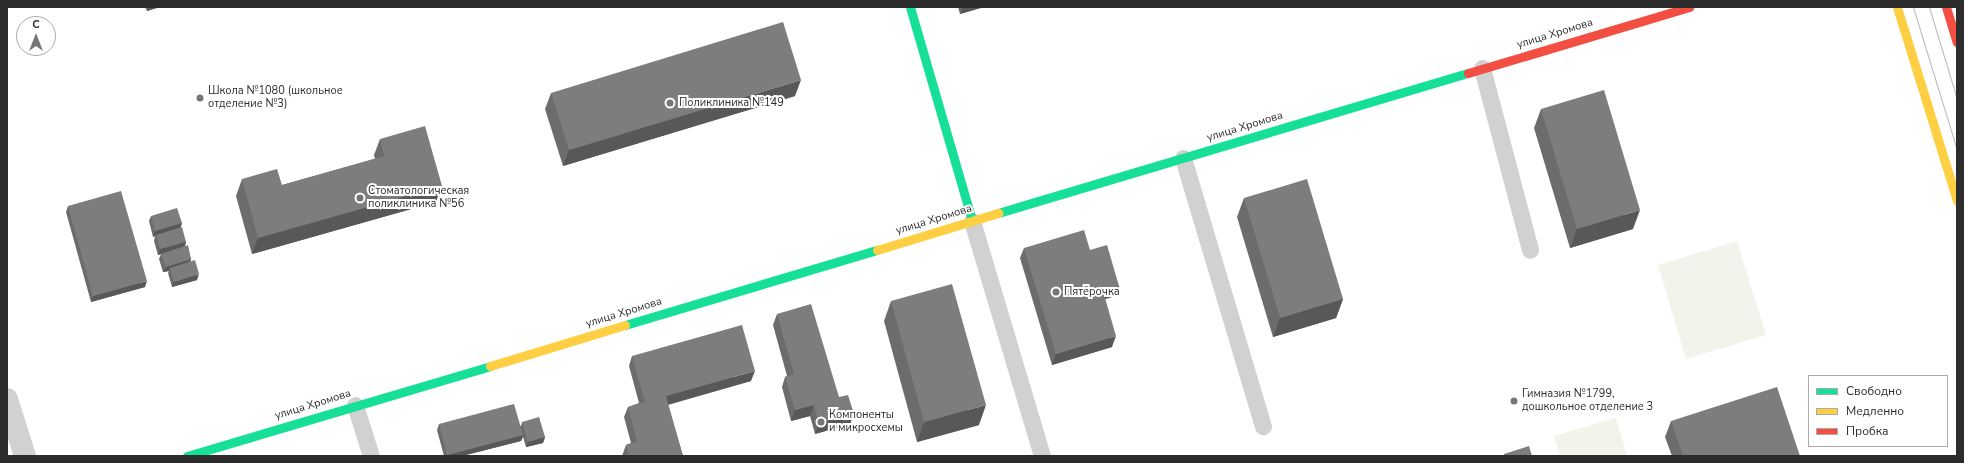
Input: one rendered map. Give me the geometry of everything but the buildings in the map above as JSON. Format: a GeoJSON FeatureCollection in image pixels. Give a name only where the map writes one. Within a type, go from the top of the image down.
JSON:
{"type":"FeatureCollection","features":[{"type":"Feature","properties":{"kind":"street"},"geometry":{"type":"LineString","coordinates":[[910,7],[972,221]]}},
{"type":"Feature","properties":{"kind":"street","name":"улица Хромова"},"geometry":{"type":"LineString","coordinates":[[186,456],[1689,7]]}},
{"type":"Feature","properties":{"kind":"street"},"geometry":{"type":"LineString","coordinates":[[1897,7],[1957,202]]}},
{"type":"Feature","properties":{"kind":"street"},"geometry":{"type":"LineString","coordinates":[[1946,7],[1957,42]]}},
{"type":"Feature","properties":{"kind":"street"},"geometry":{"type":"LineString","coordinates":[[7,399],[25,456]]}},
{"type":"Feature","properties":{"kind":"lane"},"geometry":{"type":"LineString","coordinates":[[1482,68],[1530,250]]}},
{"type":"Feature","properties":{"kind":"lane"},"geometry":{"type":"LineString","coordinates":[[1183,158],[1263,426]]}},
{"type":"Feature","properties":{"kind":"lane"},"geometry":{"type":"LineString","coordinates":[[972,221],[1042,456]]}},
{"type":"Feature","properties":{"kind":"lane"},"geometry":{"type":"LineString","coordinates":[[356,405],[371,456]]}},
{"type":"Feature","properties":{"kind":"shaded area"},"geometry":{"type":"Polygon","coordinates":[[[1737,241],[1766,335],[1686,359],[1658,265],[1737,241]]]}},
{"type":"Feature","properties":{"kind":"shaded area"},"geometry":{"type":"Polygon","coordinates":[[[1616,418],[1627,456],[1560,456],[1554,436],[1616,418]]]}},
{"type":"Feature","properties":{"kind":"tram line"},"geometry":{"type":"LineString","coordinates":[[1913,7],[1957,150]]}},
{"type":"Feature","properties":{"kind":"tram line"},"geometry":{"type":"LineString","coordinates":[[1929,7],[1957,99]]}},
{"type":"Feature","properties":{"kind":"traffic: fast"},"geometry":{"type":"LineString","coordinates":[[910,7],[972,221]]}},
{"type":"Feature","properties":{"kind":"traffic: fast"},"geometry":{"type":"LineString","coordinates":[[998,213],[1468,73]]}},
{"type":"Feature","properties":{"kind":"traffic: fast"},"geometry":{"type":"LineString","coordinates":[[625,325],[877,250]]}},
{"type":"Feature","properties":{"kind":"traffic: fast"},"geometry":{"type":"LineString","coordinates":[[187,456],[490,366]]}},
{"type":"Feature","properties":{"kind":"traffic: slow"},"geometry":{"type":"LineString","coordinates":[[1897,7],[1957,201]]}},
{"type":"Feature","properties":{"kind":"traffic: slow"},"geometry":{"type":"LineString","coordinates":[[877,250],[998,213]]}},
{"type":"Feature","properties":{"kind":"traffic: slow"},"geometry":{"type":"LineString","coordinates":[[490,366],[625,325]]}},
{"type":"Feature","properties":{"kind":"traffic: jam"},"geometry":{"type":"LineString","coordinates":[[1468,73],[1689,7]]}},
{"type":"Feature","properties":{"kind":"traffic: jam"},"geometry":{"type":"LineString","coordinates":[[1946,7],[1957,42]]}},
{"type":"Feature","properties":{"kind":"place","name":"Школа №1080 (школьное отделение №3)"},"geometry":{"type":"Point","coordinates":[200,98]}},
{"type":"Feature","properties":{"kind":"place","name":"Поликлиника №149"},"geometry":{"type":"Point","coordinates":[670,103]}},
{"type":"Feature","properties":{"kind":"place","name":"Стоматологическая поликлиника №56"},"geometry":{"type":"Point","coordinates":[360,198]}},
{"type":"Feature","properties":{"kind":"place","name":"Пятёрочка"},"geometry":{"type":"Point","coordinates":[1056,292]}},
{"type":"Feature","properties":{"kind":"place","name":"Гимназия №1799, дошкольное отделение 3"},"geometry":{"type":"Point","coordinates":[1514,401]}},
{"type":"Feature","properties":{"kind":"place","name":"Компоненты и микросхемы"},"geometry":{"type":"Point","coordinates":[821,422]}}]}
